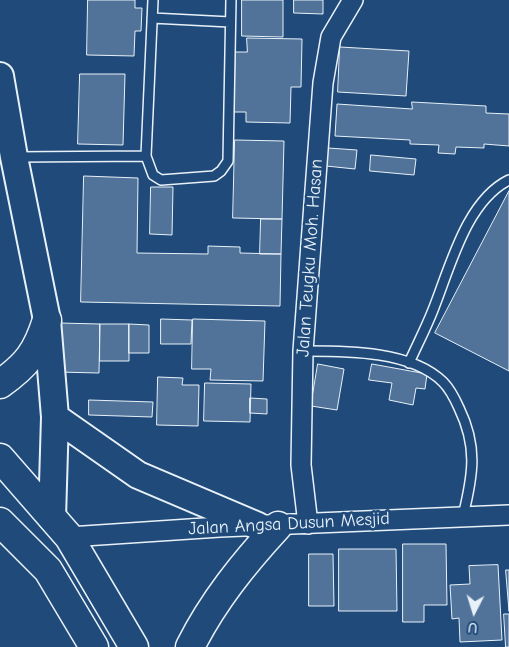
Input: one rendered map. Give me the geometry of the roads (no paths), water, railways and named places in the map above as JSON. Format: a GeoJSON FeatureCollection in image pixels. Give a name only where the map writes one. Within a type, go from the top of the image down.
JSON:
{"type":"FeatureCollection","features":[{"type":"Feature","properties":{"kind":"highway"},"geometry":{"type":"LineString","coordinates":[[0,384],[23,368],[40,345],[47,320]]}},
{"type":"Feature","properties":{"kind":"highway"},"geometry":{"type":"LineString","coordinates":[[0,458],[60,527],[134,647]]}},
{"type":"Feature","properties":{"kind":"highway"},"geometry":{"type":"LineString","coordinates":[[0,522],[48,570],[94,647]]}},
{"type":"Feature","properties":{"kind":"highway"},"geometry":{"type":"LineString","coordinates":[[190,647],[202,623],[268,526]]}},
{"type":"Feature","properties":{"kind":"main road"},"geometry":{"type":"LineString","coordinates":[[0,76],[14,157],[47,320],[55,417],[60,527]]}},
{"type":"Feature","properties":{"kind":"main road"},"geometry":{"type":"LineString","coordinates":[[55,417],[138,475],[268,526]]}},
{"type":"Feature","properties":{"kind":"street","name":"Jalan Teugku Moh. Hasan"},"geometry":{"type":"LineString","coordinates":[[308,524],[301,465],[303,351],[323,83],[331,37],[354,0]]}},
{"type":"Feature","properties":{"kind":"street","name":"Jalan Angsa Dusun Mesjid"},"geometry":{"type":"LineString","coordinates":[[60,527],[268,526],[509,515]]}},
{"type":"Feature","properties":{"kind":"lane"},"geometry":{"type":"LineString","coordinates":[[153,0],[146,156],[153,175],[161,180],[214,176],[221,171],[228,161],[230,0]]}},
{"type":"Feature","properties":{"kind":"lane"},"geometry":{"type":"LineString","coordinates":[[152,18],[230,22]]}},
{"type":"Feature","properties":{"kind":"lane"},"geometry":{"type":"LineString","coordinates":[[14,157],[146,156]]}},
{"type":"Feature","properties":{"kind":"lane"},"geometry":{"type":"LineString","coordinates":[[409,363],[432,312],[462,235],[485,198],[496,186],[509,180]]}},
{"type":"Feature","properties":{"kind":"lane"},"geometry":{"type":"LineString","coordinates":[[303,351],[344,351],[381,356],[409,363],[426,370],[442,382],[454,398],[469,428],[472,456],[469,490],[463,516]]}}]}
